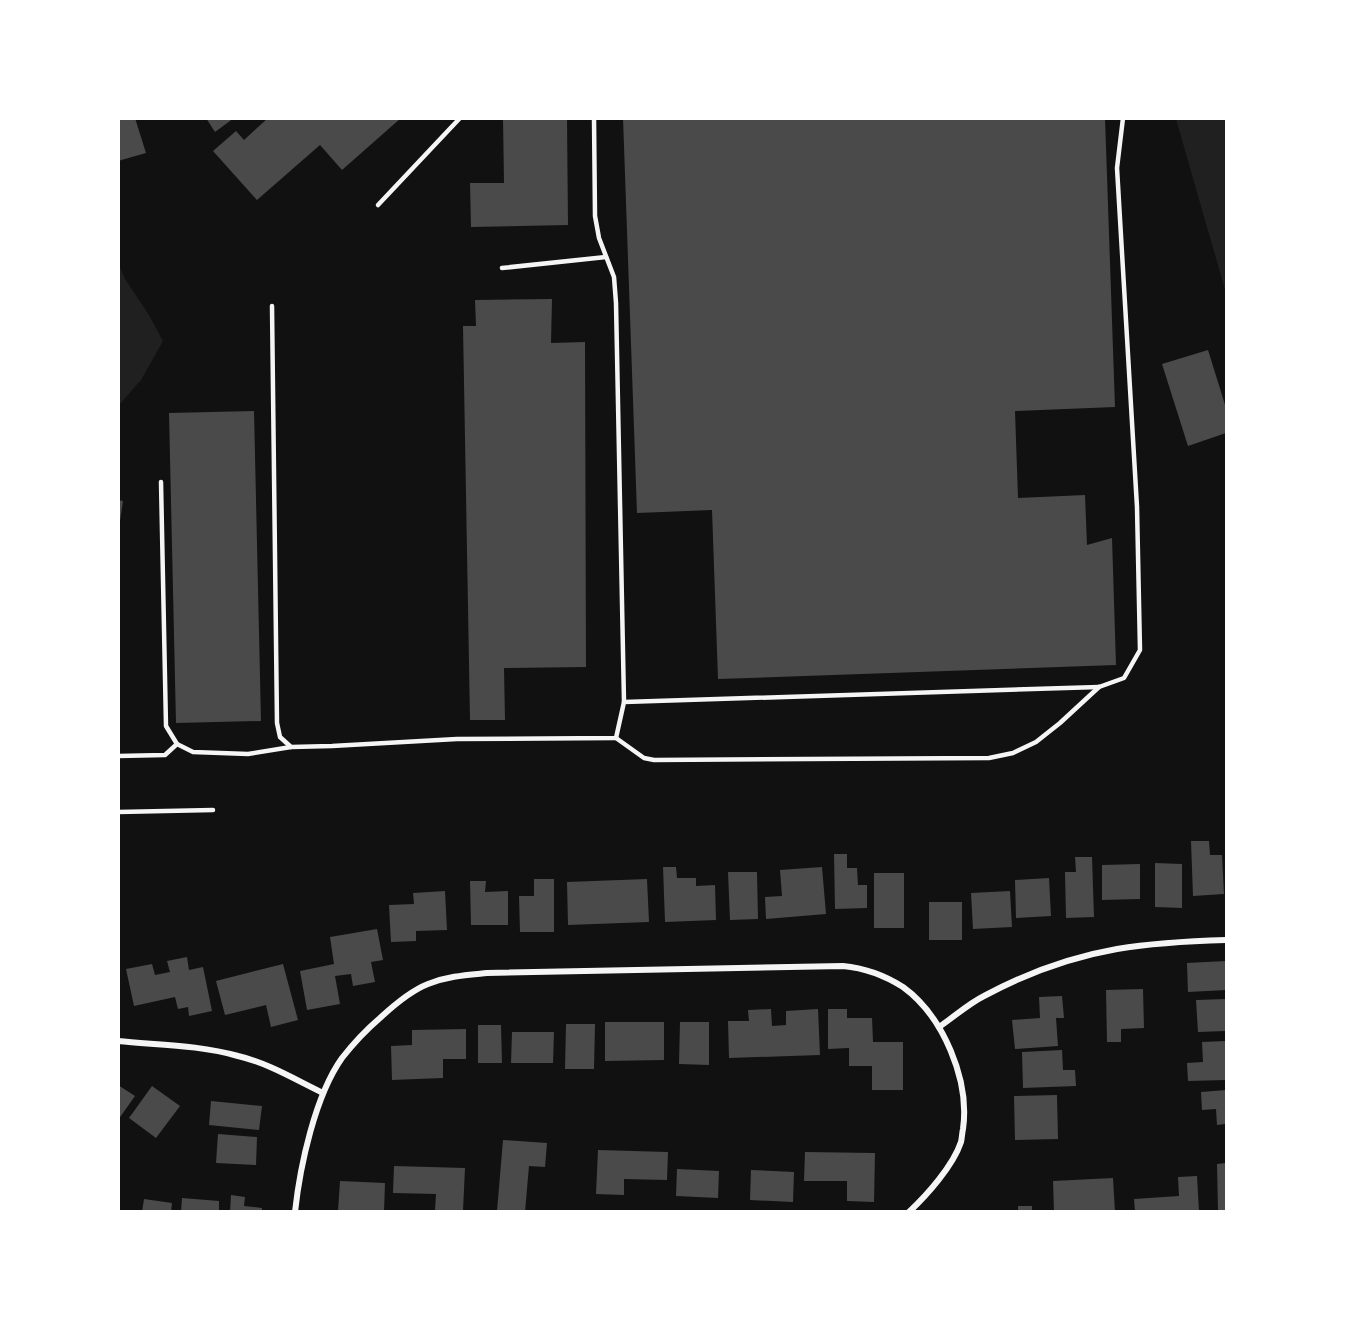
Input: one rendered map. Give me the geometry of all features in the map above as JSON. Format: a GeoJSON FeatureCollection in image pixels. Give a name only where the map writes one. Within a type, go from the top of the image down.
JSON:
{"type":"FeatureCollection","features":[{"type":"Feature","properties":{"kind":"street"},"geometry":{"type":"LineString","coordinates":[[939,1027],[982,997],[1027,975],[1070,960],[1117,949],[1227,940]]}},
{"type":"Feature","properties":{"kind":"street"},"geometry":{"type":"LineString","coordinates":[[295,1212],[298,1186],[313,1124],[323,1093],[341,1059],[366,1030],[396,1003],[426,985],[453,976],[487,973],[843,966],[862,968],[881,975],[903,988],[922,1006],[939,1027],[956,1065],[963,1091],[964,1118],[961,1142],[946,1170],[909,1212]]}},
{"type":"Feature","properties":{"kind":"street"},"geometry":{"type":"LineString","coordinates":[[118,1041],[200,1049],[238,1056],[260,1063],[323,1093]]}},
{"type":"Feature","properties":{"kind":"lane"},"geometry":{"type":"LineString","coordinates":[[378,205],[460,118]]}},
{"type":"Feature","properties":{"kind":"lane"},"geometry":{"type":"LineString","coordinates":[[594,118],[595,216],[599,238],[614,278],[616,303],[624,702],[616,738]]}},
{"type":"Feature","properties":{"kind":"lane"},"geometry":{"type":"LineString","coordinates":[[624,702],[1099,687],[1124,678],[1140,650],[1137,507],[1117,168],[1123,118]]}},
{"type":"Feature","properties":{"kind":"lane"},"geometry":{"type":"LineString","coordinates":[[501,268],[606,257]]}},
{"type":"Feature","properties":{"kind":"lane"},"geometry":{"type":"LineString","coordinates":[[272,306],[277,723],[280,737],[291,747]]}},
{"type":"Feature","properties":{"kind":"lane"},"geometry":{"type":"LineString","coordinates":[[161,482],[166,726],[177,744],[193,752],[248,754],[291,747],[457,739],[616,738],[644,759],[654,760],[989,758],[1013,753],[1036,742],[1099,687]]}},
{"type":"Feature","properties":{"kind":"lane"},"geometry":{"type":"LineString","coordinates":[[118,756],[165,755],[177,744]]}},
{"type":"Feature","properties":{"kind":"lane"},"geometry":{"type":"LineString","coordinates":[[118,812],[213,810]]}},
{"type":"Feature","properties":{"kind":"shaded area"},"geometry":{"type":"Polygon","coordinates":[[[1176,119],[1226,119],[1226,293],[1176,119]]]}},
{"type":"Feature","properties":{"kind":"shaded area"},"geometry":{"type":"Polygon","coordinates":[[[119,265],[125,279],[163,341],[141,380],[119,405],[119,265]]]}},
{"type":"Feature","properties":{"kind":"building"},"geometry":{"type":"Polygon","coordinates":[[[118,118],[135,118],[146,153],[118,161],[118,118]]]}},
{"type":"Feature","properties":{"kind":"building"},"geometry":{"type":"Polygon","coordinates":[[[206,118],[234,118],[215,132],[206,118]]]}},
{"type":"Feature","properties":{"kind":"building"},"geometry":{"type":"Polygon","coordinates":[[[268,118],[401,118],[342,170],[320,145],[257,200],[213,151],[236,131],[244,140],[268,118]]]}},
{"type":"Feature","properties":{"kind":"building"},"geometry":{"type":"Polygon","coordinates":[[[503,118],[567,118],[568,225],[471,227],[470,183],[504,183],[503,118]]]}},
{"type":"Feature","properties":{"kind":"building"},"geometry":{"type":"Polygon","coordinates":[[[623,118],[1105,118],[1115,407],[1015,411],[1018,498],[1085,495],[1087,545],[1112,538],[1116,665],[718,679],[712,510],[637,513],[623,118]]]}},
{"type":"Feature","properties":{"kind":"building"},"geometry":{"type":"Polygon","coordinates":[[[552,299],[551,343],[585,342],[586,667],[504,668],[505,720],[470,720],[463,326],[476,326],[475,300],[552,299]]]}},
{"type":"Feature","properties":{"kind":"building"},"geometry":{"type":"Polygon","coordinates":[[[1208,350],[1226,408],[1226,433],[1188,446],[1162,364],[1208,350]]]}},
{"type":"Feature","properties":{"kind":"building"},"geometry":{"type":"Polygon","coordinates":[[[254,411],[261,721],[176,723],[169,413],[254,411]]]}},
{"type":"Feature","properties":{"kind":"building"},"geometry":{"type":"Polygon","coordinates":[[[118,500],[123,501],[120,521],[118,521],[118,500]]]}},
{"type":"Feature","properties":{"kind":"building"},"geometry":{"type":"Polygon","coordinates":[[[1191,841],[1209,841],[1210,855],[1222,855],[1224,894],[1193,896],[1191,841]]]}},
{"type":"Feature","properties":{"kind":"building"},"geometry":{"type":"Polygon","coordinates":[[[834,854],[847,854],[847,868],[857,868],[858,885],[867,885],[867,908],[835,909],[834,854]]]}},
{"type":"Feature","properties":{"kind":"building"},"geometry":{"type":"Polygon","coordinates":[[[1075,857],[1092,857],[1094,917],[1066,918],[1065,872],[1076,872],[1075,857]]]}},
{"type":"Feature","properties":{"kind":"building"},"geometry":{"type":"Polygon","coordinates":[[[1155,863],[1182,864],[1182,908],[1155,907],[1155,863]]]}},
{"type":"Feature","properties":{"kind":"building"},"geometry":{"type":"Polygon","coordinates":[[[1140,864],[1140,899],[1102,900],[1102,865],[1140,864]]]}},
{"type":"Feature","properties":{"kind":"building"},"geometry":{"type":"Polygon","coordinates":[[[663,867],[676,867],[677,878],[696,878],[696,886],[715,885],[716,920],[665,922],[663,867]]]}},
{"type":"Feature","properties":{"kind":"building"},"geometry":{"type":"Polygon","coordinates":[[[822,867],[826,914],[766,919],[765,897],[782,896],[780,870],[822,867]]]}},
{"type":"Feature","properties":{"kind":"building"},"geometry":{"type":"Polygon","coordinates":[[[728,872],[757,872],[758,919],[730,920],[728,872]]]}},
{"type":"Feature","properties":{"kind":"building"},"geometry":{"type":"Polygon","coordinates":[[[874,873],[904,873],[904,928],[874,928],[874,873]]]}},
{"type":"Feature","properties":{"kind":"building"},"geometry":{"type":"Polygon","coordinates":[[[1049,878],[1051,916],[1016,918],[1015,880],[1049,878]]]}},
{"type":"Feature","properties":{"kind":"building"},"geometry":{"type":"Polygon","coordinates":[[[534,879],[554,879],[554,932],[520,932],[519,896],[534,896],[534,879]]]}},
{"type":"Feature","properties":{"kind":"building"},"geometry":{"type":"Polygon","coordinates":[[[647,879],[649,922],[568,925],[567,882],[647,879]]]}},
{"type":"Feature","properties":{"kind":"building"},"geometry":{"type":"Polygon","coordinates":[[[470,881],[486,881],[485,892],[508,891],[508,925],[471,925],[470,881]]]}},
{"type":"Feature","properties":{"kind":"building"},"geometry":{"type":"Polygon","coordinates":[[[445,891],[447,930],[416,931],[416,941],[391,942],[389,905],[414,904],[413,893],[445,891]]]}},
{"type":"Feature","properties":{"kind":"building"},"geometry":{"type":"Polygon","coordinates":[[[1010,891],[1012,927],[973,929],[971,893],[1010,891]]]}},
{"type":"Feature","properties":{"kind":"building"},"geometry":{"type":"Polygon","coordinates":[[[929,902],[962,902],[962,940],[929,940],[929,902]]]}},
{"type":"Feature","properties":{"kind":"building"},"geometry":{"type":"Polygon","coordinates":[[[377,929],[383,960],[371,962],[375,982],[353,986],[351,974],[335,976],[340,1004],[307,1010],[300,971],[334,964],[330,937],[377,929]]]}},
{"type":"Feature","properties":{"kind":"building"},"geometry":{"type":"Polygon","coordinates":[[[187,957],[189,970],[203,967],[212,1011],[189,1016],[188,1007],[178,1009],[175,997],[134,1006],[126,969],[152,964],[155,975],[170,972],[167,961],[187,957]]]}},
{"type":"Feature","properties":{"kind":"building"},"geometry":{"type":"Polygon","coordinates":[[[1226,961],[1226,990],[1188,992],[1187,963],[1226,961]]]}},
{"type":"Feature","properties":{"kind":"building"},"geometry":{"type":"Polygon","coordinates":[[[283,964],[298,1020],[271,1027],[266,1005],[225,1015],[216,981],[283,964]]]}},
{"type":"Feature","properties":{"kind":"building"},"geometry":{"type":"Polygon","coordinates":[[[1143,989],[1144,1028],[1121,1029],[1121,1042],[1107,1042],[1106,990],[1143,989]]]}},
{"type":"Feature","properties":{"kind":"building"},"geometry":{"type":"Polygon","coordinates":[[[1062,996],[1064,1018],[1056,1018],[1058,1046],[1015,1049],[1012,1020],[1040,1018],[1039,997],[1062,996]]]}},
{"type":"Feature","properties":{"kind":"building"},"geometry":{"type":"Polygon","coordinates":[[[1226,999],[1226,1031],[1198,1032],[1196,1000],[1226,999]]]}},
{"type":"Feature","properties":{"kind":"building"},"geometry":{"type":"Polygon","coordinates":[[[771,1009],[772,1026],[786,1025],[786,1011],[818,1009],[820,1055],[729,1058],[728,1021],[749,1021],[748,1010],[771,1009]]]}},
{"type":"Feature","properties":{"kind":"building"},"geometry":{"type":"Polygon","coordinates":[[[828,1009],[847,1009],[847,1018],[872,1018],[873,1042],[903,1042],[903,1090],[872,1090],[872,1066],[849,1066],[849,1048],[828,1049],[828,1009]]]}},
{"type":"Feature","properties":{"kind":"building"},"geometry":{"type":"Polygon","coordinates":[[[605,1022],[664,1022],[664,1060],[605,1061],[605,1022]]]}},
{"type":"Feature","properties":{"kind":"building"},"geometry":{"type":"Polygon","coordinates":[[[680,1022],[709,1022],[709,1065],[679,1064],[680,1022]]]}},
{"type":"Feature","properties":{"kind":"building"},"geometry":{"type":"Polygon","coordinates":[[[566,1024],[595,1024],[594,1069],[565,1069],[566,1024]]]}},
{"type":"Feature","properties":{"kind":"building"},"geometry":{"type":"Polygon","coordinates":[[[478,1025],[501,1025],[502,1063],[478,1063],[478,1025]]]}},
{"type":"Feature","properties":{"kind":"building"},"geometry":{"type":"Polygon","coordinates":[[[466,1029],[466,1059],[443,1059],[443,1078],[392,1080],[391,1046],[412,1045],[412,1030],[466,1029]]]}},
{"type":"Feature","properties":{"kind":"building"},"geometry":{"type":"Polygon","coordinates":[[[512,1032],[554,1032],[553,1063],[511,1063],[512,1032]]]}},
{"type":"Feature","properties":{"kind":"building"},"geometry":{"type":"Polygon","coordinates":[[[1226,1041],[1226,1080],[1188,1081],[1187,1063],[1203,1062],[1202,1042],[1226,1041]]]}},
{"type":"Feature","properties":{"kind":"building"},"geometry":{"type":"Polygon","coordinates":[[[1062,1050],[1063,1070],[1075,1070],[1076,1086],[1023,1088],[1022,1052],[1062,1050]]]}},
{"type":"Feature","properties":{"kind":"building"},"geometry":{"type":"Polygon","coordinates":[[[118,1085],[135,1096],[118,1120],[118,1085]]]}},
{"type":"Feature","properties":{"kind":"building"},"geometry":{"type":"Polygon","coordinates":[[[152,1086],[180,1106],[156,1138],[129,1118],[152,1086]]]}},
{"type":"Feature","properties":{"kind":"building"},"geometry":{"type":"Polygon","coordinates":[[[1226,1090],[1226,1124],[1217,1125],[1216,1109],[1202,1110],[1201,1092],[1226,1090]]]}},
{"type":"Feature","properties":{"kind":"building"},"geometry":{"type":"Polygon","coordinates":[[[1057,1095],[1058,1139],[1015,1140],[1014,1096],[1057,1095]]]}},
{"type":"Feature","properties":{"kind":"building"},"geometry":{"type":"Polygon","coordinates":[[[211,1101],[262,1106],[259,1130],[209,1125],[211,1101]]]}},
{"type":"Feature","properties":{"kind":"building"},"geometry":{"type":"Polygon","coordinates":[[[218,1134],[257,1137],[256,1165],[216,1163],[218,1134]]]}},
{"type":"Feature","properties":{"kind":"building"},"geometry":{"type":"Polygon","coordinates":[[[503,1140],[547,1143],[545,1167],[529,1166],[525,1212],[497,1211],[503,1140]]]}},
{"type":"Feature","properties":{"kind":"building"},"geometry":{"type":"Polygon","coordinates":[[[598,1150],[668,1152],[667,1180],[624,1179],[624,1195],[596,1194],[598,1150]]]}},
{"type":"Feature","properties":{"kind":"building"},"geometry":{"type":"Polygon","coordinates":[[[805,1152],[875,1153],[874,1202],[847,1201],[847,1181],[804,1181],[805,1152]]]}},
{"type":"Feature","properties":{"kind":"building"},"geometry":{"type":"Polygon","coordinates":[[[1226,1163],[1226,1212],[1218,1212],[1217,1164],[1226,1163]]]}},
{"type":"Feature","properties":{"kind":"building"},"geometry":{"type":"Polygon","coordinates":[[[394,1166],[465,1168],[463,1211],[435,1210],[436,1194],[393,1193],[394,1166]]]}},
{"type":"Feature","properties":{"kind":"building"},"geometry":{"type":"Polygon","coordinates":[[[677,1169],[719,1171],[718,1198],[676,1196],[677,1169]]]}},
{"type":"Feature","properties":{"kind":"building"},"geometry":{"type":"Polygon","coordinates":[[[751,1170],[794,1172],[793,1202],[750,1200],[751,1170]]]}},
{"type":"Feature","properties":{"kind":"building"},"geometry":{"type":"Polygon","coordinates":[[[1197,1176],[1199,1212],[1135,1212],[1134,1199],[1179,1196],[1178,1177],[1197,1176]]]}},
{"type":"Feature","properties":{"kind":"building"},"geometry":{"type":"Polygon","coordinates":[[[1113,1178],[1115,1212],[1054,1212],[1053,1181],[1113,1178]]]}},
{"type":"Feature","properties":{"kind":"building"},"geometry":{"type":"Polygon","coordinates":[[[340,1181],[385,1183],[384,1212],[338,1211],[340,1181]]]}},
{"type":"Feature","properties":{"kind":"building"},"geometry":{"type":"Polygon","coordinates":[[[231,1195],[245,1197],[244,1206],[262,1208],[262,1212],[230,1212],[231,1195]]]}},
{"type":"Feature","properties":{"kind":"building"},"geometry":{"type":"Polygon","coordinates":[[[182,1198],[219,1201],[219,1212],[181,1212],[182,1198]]]}},
{"type":"Feature","properties":{"kind":"building"},"geometry":{"type":"Polygon","coordinates":[[[144,1199],[172,1203],[171,1212],[142,1212],[144,1199]]]}},
{"type":"Feature","properties":{"kind":"building"},"geometry":{"type":"Polygon","coordinates":[[[1018,1206],[1032,1206],[1032,1212],[1018,1212],[1018,1206]]]}}]}
